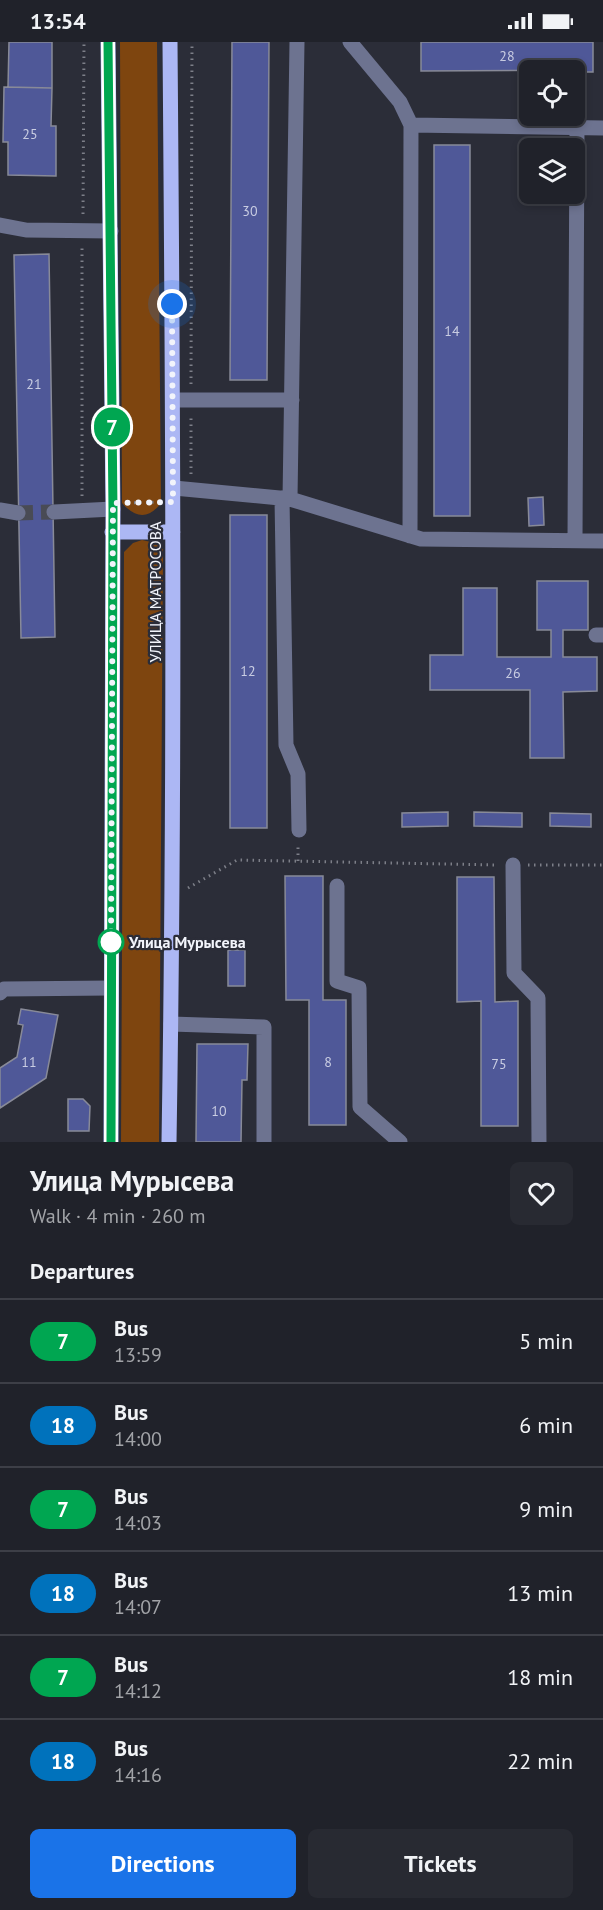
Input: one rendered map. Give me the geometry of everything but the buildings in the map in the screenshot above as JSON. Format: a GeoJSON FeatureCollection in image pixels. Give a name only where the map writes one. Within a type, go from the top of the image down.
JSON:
{"type":"FeatureCollection","features":[{"type":"Feature","properties":{"kind":"main road"},"geometry":{"type":"LineString","coordinates":[[108,42],[113,506],[111,1142]]}},
{"type":"Feature","properties":{"kind":"main road","name":"УЛИЦА МАТРОСОВА"},"geometry":{"type":"LineString","coordinates":[[169,1142],[173,897],[174,495],[170,42]]}},
{"type":"Feature","properties":{"kind":"main road"},"geometry":{"type":"LineString","coordinates":[[112,532],[173,532]]}},
{"type":"Feature","properties":{"kind":"street"},"geometry":{"type":"LineString","coordinates":[[297,42],[292,400],[286,498],[286,745],[298,774],[299,830]]}},
{"type":"Feature","properties":{"kind":"street"},"geometry":{"type":"LineString","coordinates":[[350,42],[400,102],[411,125],[410,536]]}},
{"type":"Feature","properties":{"kind":"street"},"geometry":{"type":"LineString","coordinates":[[411,125],[603,128]]}},
{"type":"Feature","properties":{"kind":"street"},"geometry":{"type":"LineString","coordinates":[[575,540],[577,127]]}},
{"type":"Feature","properties":{"kind":"street"},"geometry":{"type":"LineString","coordinates":[[0,225],[26,230],[111,231]]}},
{"type":"Feature","properties":{"kind":"street"},"geometry":{"type":"LineString","coordinates":[[173,400],[292,400]]}},
{"type":"Feature","properties":{"kind":"street"},"geometry":{"type":"LineString","coordinates":[[174,495],[191,489],[286,498],[421,539],[603,541]]}},
{"type":"Feature","properties":{"kind":"street"},"geometry":{"type":"LineString","coordinates":[[54,512],[82,511],[113,506]]}},
{"type":"Feature","properties":{"kind":"street"},"geometry":{"type":"LineString","coordinates":[[0,510],[18,513]]}},
{"type":"Feature","properties":{"kind":"street"},"geometry":{"type":"LineString","coordinates":[[513,865],[514,973],[538,998],[539,1142]]}},
{"type":"Feature","properties":{"kind":"street"},"geometry":{"type":"LineString","coordinates":[[337,886],[337,981],[359,988],[360,1107],[400,1142]]}},
{"type":"Feature","properties":{"kind":"street"},"geometry":{"type":"LineString","coordinates":[[0,993],[4,989],[111,988]]}},
{"type":"Feature","properties":{"kind":"street"},"geometry":{"type":"LineString","coordinates":[[171,1024],[264,1027],[264,1142]]}},
{"type":"Feature","properties":{"kind":"path"},"geometry":{"type":"LineString","coordinates":[[82,511],[84,42]]}},
{"type":"Feature","properties":{"kind":"path"},"geometry":{"type":"LineString","coordinates":[[191,489],[192,42]]}},
{"type":"Feature","properties":{"kind":"path"},"geometry":{"type":"LineString","coordinates":[[113,506],[174,495]]}},
{"type":"Feature","properties":{"kind":"path"},"geometry":{"type":"LineString","coordinates":[[173,897],[237,860],[603,865]]}},
{"type":"Feature","properties":{"kind":"shaded area"},"geometry":{"type":"Polygon","coordinates":[[[120,42],[157,42],[161,503],[152,512],[142,515],[132,512],[122,503],[120,42]]]}},
{"type":"Feature","properties":{"kind":"shaded area"},"geometry":{"type":"Polygon","coordinates":[[[142,540],[155,543],[163,549],[159,1142],[121,1142],[124,552],[133,543],[142,540]]]}},
{"type":"Feature","properties":{"kind":"tunnel"},"geometry":{"type":"LineString","coordinates":[[18,513],[54,512]]}},
{"type":"Feature","properties":{"kind":"bus line","name":"7"},"geometry":{"type":"LineString","coordinates":[[108,42],[113,509],[111,1142]]}},
{"type":"Feature","properties":{"kind":"place","name":"Улица Мурысева"},"geometry":{"type":"Point","coordinates":[111,942]}},
{"type":"Feature","properties":{"kind":"route"},"geometry":{"type":"LineString","coordinates":[[111,942],[113,503],[173,502],[172,304]]}}]}
